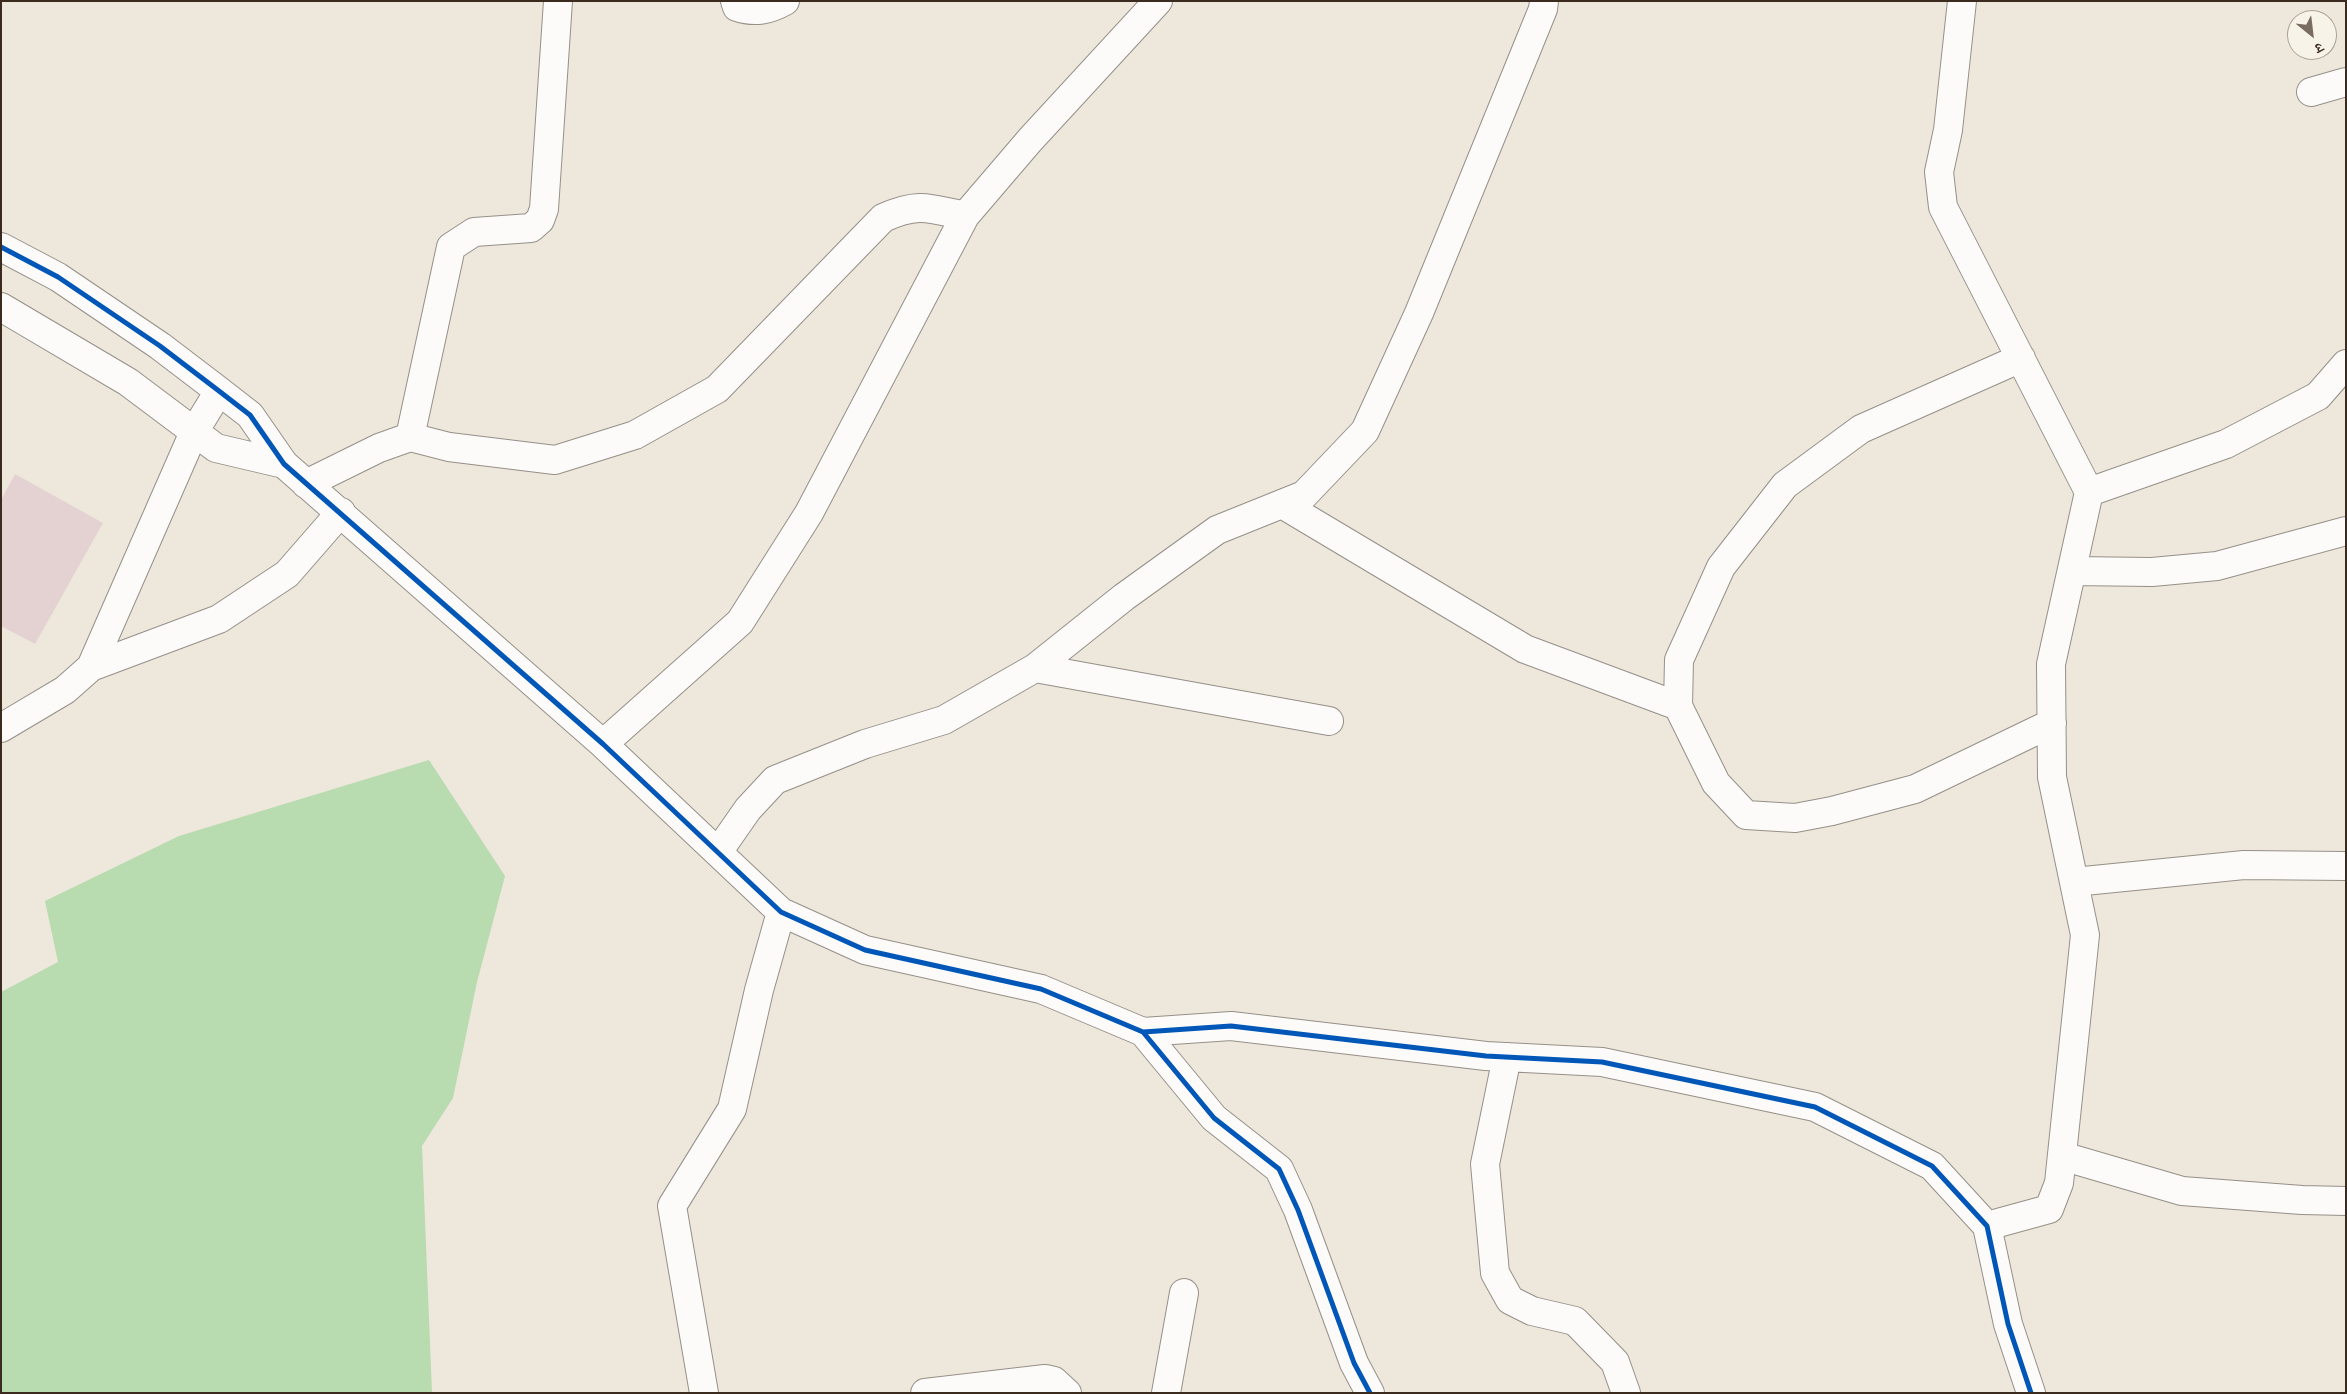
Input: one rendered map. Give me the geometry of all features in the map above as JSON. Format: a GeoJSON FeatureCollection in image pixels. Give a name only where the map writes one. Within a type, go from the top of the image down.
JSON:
{"type":"FeatureCollection","features":[{"type":"Feature","properties":{"kind":"street"},"geometry":{"type":"LineString","coordinates":[[410,437],[451,247],[474,232],[532,228],[540,220],[544,209],[558,1]]}},
{"type":"Feature","properties":{"kind":"street"},"geometry":{"type":"LineString","coordinates":[[735,1],[737,7],[749,11],[772,8],[785,1]]}},
{"type":"Feature","properties":{"kind":"street"},"geometry":{"type":"LineString","coordinates":[[603,744],[740,622],[809,512],[965,216],[1030,140],[1158,1]]}},
{"type":"Feature","properties":{"kind":"street"},"geometry":{"type":"LineString","coordinates":[[718,852],[748,810],[775,780],[865,744],[944,720],[1036,668],[1124,597],[1218,530],[1304,495],[1365,431],[1419,313],[1543,9],[1544,1]]}},
{"type":"Feature","properties":{"kind":"street"},"geometry":{"type":"LineString","coordinates":[[1962,1],[1948,130],[1938,172],[1943,207],[2089,492],[2051,664],[2052,777],[2085,935],[2059,1183],[2049,1209],[1987,1226]]}},
{"type":"Feature","properties":{"kind":"street"},"geometry":{"type":"LineString","coordinates":[[2311,92],[2346,82]]}},
{"type":"Feature","properties":{"kind":"street"},"geometry":{"type":"LineString","coordinates":[[306,484],[379,448],[410,437],[449,447],[555,460],[635,435],[717,390],[884,218],[904,208],[926,208],[965,216]]}},
{"type":"Feature","properties":{"kind":"street"},"geometry":{"type":"LineString","coordinates":[[1,247],[58,277],[160,346],[250,415],[284,464],[341,512],[603,744],[781,912],[865,950],[1041,989],[1142,1032],[1231,1026],[1507,1057],[1602,1062],[1815,1108],[1932,1166],[1987,1226],[2008,1324],[2031,1393]]}},
{"type":"Feature","properties":{"kind":"street"},"geometry":{"type":"LineString","coordinates":[[1,307],[128,382],[216,448],[284,464]]}},
{"type":"Feature","properties":{"kind":"street"},"geometry":{"type":"LineString","coordinates":[[2021,358],[1861,429],[1785,485],[1720,567],[1679,660],[1678,706],[1716,783],[1746,815],[1795,818],[1832,811],[1915,789],[2052,723]]}},
{"type":"Feature","properties":{"kind":"street"},"geometry":{"type":"LineString","coordinates":[[2089,492],[2226,444],[2318,396],[2346,364]]}},
{"type":"Feature","properties":{"kind":"street"},"geometry":{"type":"LineString","coordinates":[[91,667],[194,432],[219,391]]}},
{"type":"Feature","properties":{"kind":"street"},"geometry":{"type":"LineString","coordinates":[[1282,504],[1525,649],[1678,706]]}},
{"type":"Feature","properties":{"kind":"street"},"geometry":{"type":"LineString","coordinates":[[1,728],[65,690],[91,667],[219,619],[287,574],[341,512]]}},
{"type":"Feature","properties":{"kind":"street"},"geometry":{"type":"LineString","coordinates":[[2072,572],[2152,572],[2217,566],[2346,531]]}},
{"type":"Feature","properties":{"kind":"street"},"geometry":{"type":"LineString","coordinates":[[1036,668],[1329,721]]}},
{"type":"Feature","properties":{"kind":"street"},"geometry":{"type":"LineString","coordinates":[[2074,882],[2244,865],[2346,866]]}},
{"type":"Feature","properties":{"kind":"street"},"geometry":{"type":"LineString","coordinates":[[704,1393],[672,1206],[732,1109],[759,990],[781,912]]}},
{"type":"Feature","properties":{"kind":"street"},"geometry":{"type":"LineString","coordinates":[[1142,1032],[1214,1118],[1279,1169],[1298,1210],[1354,1363],[1370,1393]]}},
{"type":"Feature","properties":{"kind":"street"},"geometry":{"type":"LineString","coordinates":[[1507,1057],[1485,1164],[1494,1273],[1510,1300],[1532,1311],[1575,1321],[1615,1362],[1626,1393]]}},
{"type":"Feature","properties":{"kind":"street"},"geometry":{"type":"LineString","coordinates":[[2062,1156],[2182,1191],[2302,1200],[2346,1201]]}},
{"type":"Feature","properties":{"kind":"street"},"geometry":{"type":"LineString","coordinates":[[1166,1393],[1184,1293]]}},
{"type":"Feature","properties":{"kind":"street"},"geometry":{"type":"LineString","coordinates":[[925,1393],[1045,1379],[1054,1380],[1067,1393]]}},
{"type":"Feature","properties":{"kind":"green space"},"geometry":{"type":"Polygon","coordinates":[[[429,760],[505,876],[477,982],[453,1098],[422,1146],[432,1393],[1,1393],[1,992],[58,962],[45,901],[179,836],[429,760]]]}},
{"type":"Feature","properties":{"kind":"building"},"geometry":{"type":"Polygon","coordinates":[[[15,474],[103,523],[35,644],[1,626],[1,500],[15,474]]]}},
{"type":"Feature","properties":{"kind":"cycle path"},"geometry":{"type":"LineString","coordinates":[[1,247],[58,277],[160,346],[250,415],[284,464],[603,744],[781,912],[865,950],[1041,989],[1143,1032],[1214,1118],[1279,1169],[1298,1210],[1354,1363],[1370,1393]]}},
{"type":"Feature","properties":{"kind":"cycle path"},"geometry":{"type":"LineString","coordinates":[[1143,1032],[1231,1026],[1486,1056],[1602,1062],[1815,1107],[1932,1166],[1987,1226],[2008,1324],[2031,1393]]}}]}
